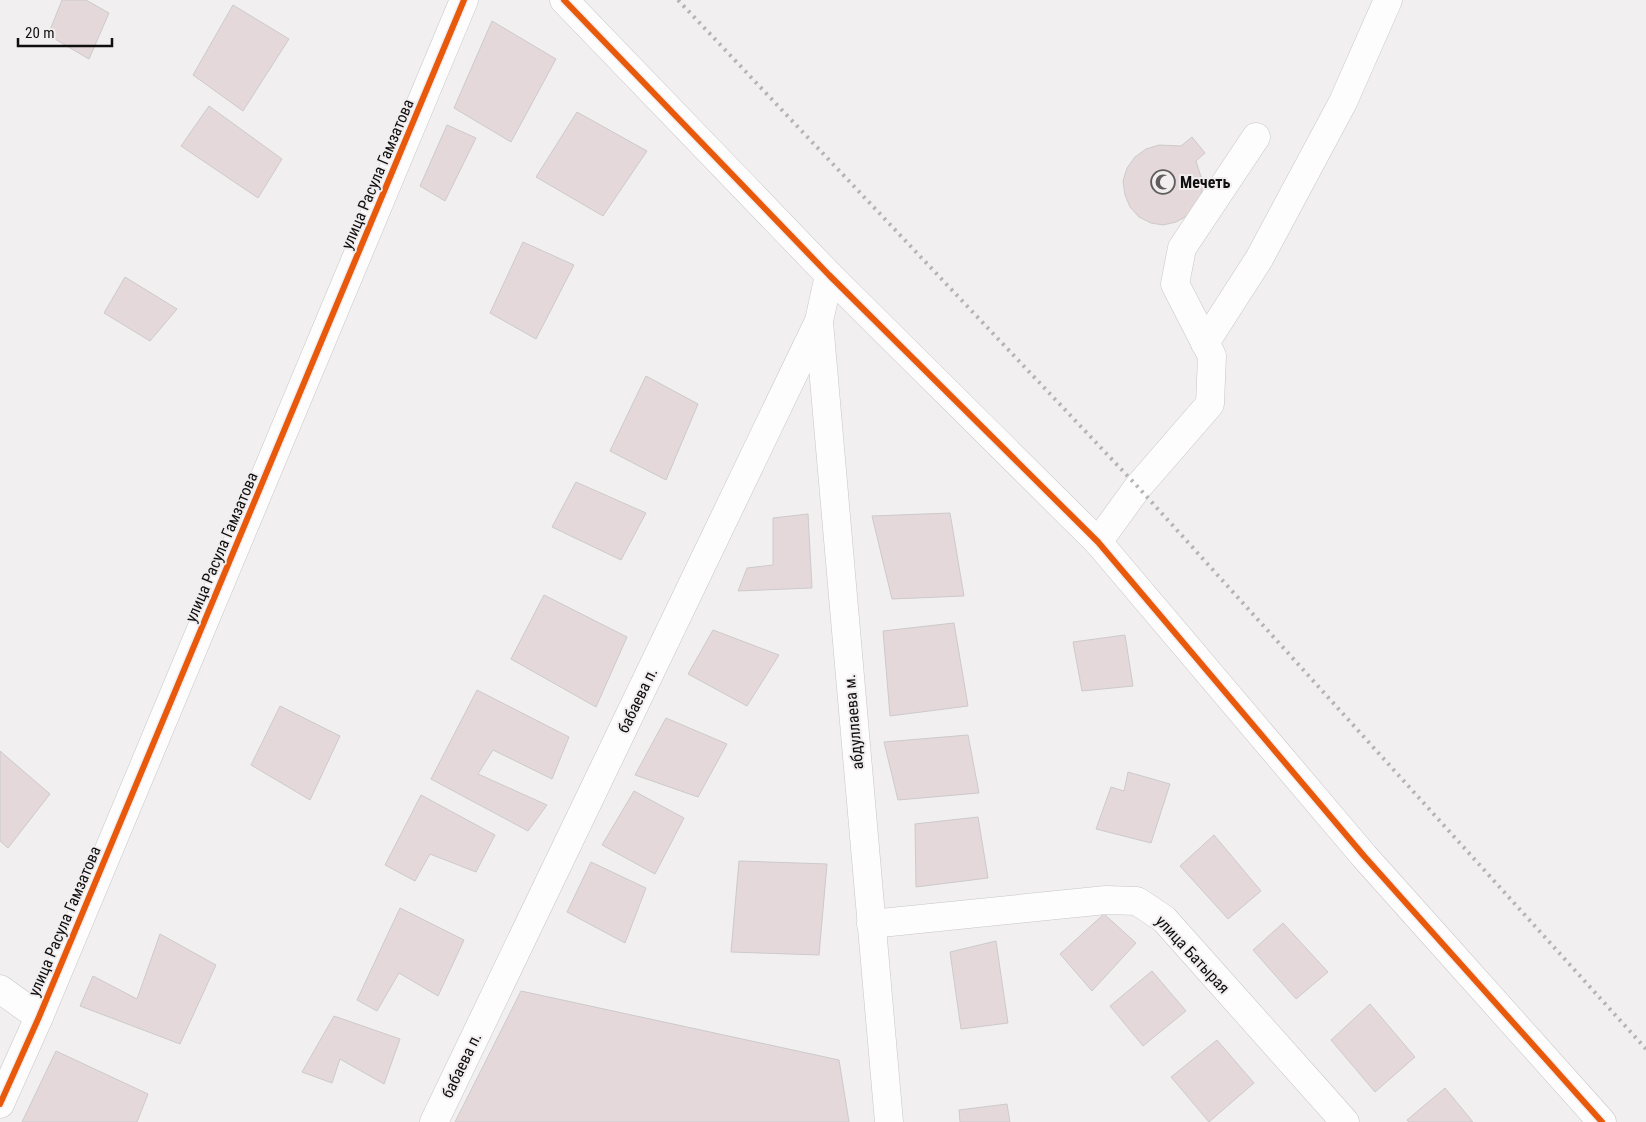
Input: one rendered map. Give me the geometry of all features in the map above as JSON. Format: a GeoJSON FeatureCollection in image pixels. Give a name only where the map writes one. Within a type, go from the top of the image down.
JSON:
{"type":"FeatureCollection","features":[{"type":"Feature","properties":{"kind":"street","name":"улица Расула Гамзатова"},"geometry":{"type":"LineString","coordinates":[[0,1104],[39,1016],[464,0]]}},
{"type":"Feature","properties":{"kind":"street"},"geometry":{"type":"LineString","coordinates":[[564,0],[830,275],[1098,542],[1364,856],[1602,1122]]}},
{"type":"Feature","properties":{"kind":"street"},"geometry":{"type":"LineString","coordinates":[[1205,343],[1259,258],[1343,102],[1388,0]]}},
{"type":"Feature","properties":{"kind":"street"},"geometry":{"type":"LineString","coordinates":[[1098,542],[1138,487],[1210,404],[1212,356],[1175,284],[1182,248],[1256,137]]}},
{"type":"Feature","properties":{"kind":"street","name":"бабаева п."},"geometry":{"type":"LineString","coordinates":[[434,1122],[819,321],[830,275]]}},
{"type":"Feature","properties":{"kind":"street","name":"абдуллаева м."},"geometry":{"type":"LineString","coordinates":[[819,321],[870,924],[889,1122]]}},
{"type":"Feature","properties":{"kind":"street","name":"улица Батырая"},"geometry":{"type":"LineString","coordinates":[[870,924],[1106,900],[1137,902],[1164,919],[1345,1122]]}},
{"type":"Feature","properties":{"kind":"street"},"geometry":{"type":"LineString","coordinates":[[0,989],[39,1016]]}},
{"type":"Feature","properties":{"kind":"building"},"geometry":{"type":"Polygon","coordinates":[[[62,0],[86,0],[109,13],[89,59],[48,35],[62,0]]]}},
{"type":"Feature","properties":{"kind":"building"},"geometry":{"type":"Polygon","coordinates":[[[233,5],[289,39],[243,111],[193,75],[233,5]]]}},
{"type":"Feature","properties":{"kind":"building"},"geometry":{"type":"Polygon","coordinates":[[[492,21],[556,59],[511,142],[454,108],[492,21]]]}},
{"type":"Feature","properties":{"kind":"building"},"geometry":{"type":"Polygon","coordinates":[[[209,106],[282,159],[258,198],[181,146],[209,106]]]}},
{"type":"Feature","properties":{"kind":"building"},"geometry":{"type":"Polygon","coordinates":[[[577,112],[647,151],[603,216],[536,177],[577,112]]]}},
{"type":"Feature","properties":{"kind":"building"},"geometry":{"type":"Polygon","coordinates":[[[447,125],[476,138],[445,201],[420,186],[447,125]]]}},
{"type":"Feature","properties":{"kind":"building","name":"Мечеть"},"geometry":{"type":"Polygon","coordinates":[[[1192,137],[1205,153],[1196,161],[1203,183],[1201,196],[1187,216],[1176,222],[1163,225],[1151,223],[1139,217],[1130,207],[1125,195],[1123,181],[1127,168],[1135,157],[1146,149],[1159,145],[1181,146],[1192,137]]]}},
{"type":"Feature","properties":{"kind":"building"},"geometry":{"type":"Polygon","coordinates":[[[523,242],[574,265],[536,339],[490,313],[523,242]]]}},
{"type":"Feature","properties":{"kind":"building"},"geometry":{"type":"Polygon","coordinates":[[[125,277],[177,309],[150,341],[104,313],[125,277]]]}},
{"type":"Feature","properties":{"kind":"building"},"geometry":{"type":"Polygon","coordinates":[[[646,376],[698,404],[666,480],[610,451],[646,376]]]}},
{"type":"Feature","properties":{"kind":"building"},"geometry":{"type":"Polygon","coordinates":[[[576,482],[646,513],[621,560],[552,527],[576,482]]]}},
{"type":"Feature","properties":{"kind":"building"},"geometry":{"type":"Polygon","coordinates":[[[950,513],[964,596],[892,599],[872,516],[950,513]]]}},
{"type":"Feature","properties":{"kind":"building"},"geometry":{"type":"Polygon","coordinates":[[[808,514],[812,588],[738,591],[747,568],[773,565],[773,518],[808,514]]]}},
{"type":"Feature","properties":{"kind":"building"},"geometry":{"type":"Polygon","coordinates":[[[544,595],[627,637],[596,707],[511,659],[544,595]]]}},
{"type":"Feature","properties":{"kind":"building"},"geometry":{"type":"Polygon","coordinates":[[[954,623],[968,706],[890,716],[883,631],[954,623]]]}},
{"type":"Feature","properties":{"kind":"building"},"geometry":{"type":"Polygon","coordinates":[[[713,630],[779,655],[747,706],[688,674],[713,630]]]}},
{"type":"Feature","properties":{"kind":"building"},"geometry":{"type":"Polygon","coordinates":[[[1125,635],[1133,686],[1082,691],[1073,642],[1125,635]]]}},
{"type":"Feature","properties":{"kind":"building"},"geometry":{"type":"Polygon","coordinates":[[[477,690],[569,737],[552,779],[493,750],[478,774],[547,805],[528,831],[431,779],[477,690]]]}},
{"type":"Feature","properties":{"kind":"building"},"geometry":{"type":"Polygon","coordinates":[[[280,706],[340,736],[310,800],[251,765],[280,706]]]}},
{"type":"Feature","properties":{"kind":"building"},"geometry":{"type":"Polygon","coordinates":[[[666,718],[727,744],[698,797],[635,775],[666,718]]]}},
{"type":"Feature","properties":{"kind":"building"},"geometry":{"type":"Polygon","coordinates":[[[968,735],[979,793],[898,800],[884,742],[968,735]]]}},
{"type":"Feature","properties":{"kind":"building"},"geometry":{"type":"Polygon","coordinates":[[[0,751],[50,794],[8,848],[0,841],[0,751]]]}},
{"type":"Feature","properties":{"kind":"building"},"geometry":{"type":"Polygon","coordinates":[[[1128,772],[1170,784],[1151,843],[1096,829],[1111,787],[1124,791],[1128,772]]]}},
{"type":"Feature","properties":{"kind":"building"},"geometry":{"type":"Polygon","coordinates":[[[634,791],[684,818],[655,874],[602,845],[634,791]]]}},
{"type":"Feature","properties":{"kind":"building"},"geometry":{"type":"Polygon","coordinates":[[[421,795],[495,835],[476,872],[430,854],[415,881],[385,865],[421,795]]]}},
{"type":"Feature","properties":{"kind":"building"},"geometry":{"type":"Polygon","coordinates":[[[978,817],[988,878],[916,887],[915,824],[978,817]]]}},
{"type":"Feature","properties":{"kind":"building"},"geometry":{"type":"Polygon","coordinates":[[[1214,835],[1261,891],[1228,919],[1180,866],[1214,835]]]}},
{"type":"Feature","properties":{"kind":"building"},"geometry":{"type":"Polygon","coordinates":[[[739,861],[827,864],[819,955],[731,952],[739,861]]]}},
{"type":"Feature","properties":{"kind":"building"},"geometry":{"type":"Polygon","coordinates":[[[591,862],[646,888],[625,943],[567,912],[591,862]]]}},
{"type":"Feature","properties":{"kind":"building"},"geometry":{"type":"Polygon","coordinates":[[[400,908],[464,940],[438,996],[399,973],[377,1011],[357,1000],[400,908]]]}},
{"type":"Feature","properties":{"kind":"building"},"geometry":{"type":"Polygon","coordinates":[[[1104,914],[1136,943],[1092,991],[1060,954],[1104,914]]]}},
{"type":"Feature","properties":{"kind":"building"},"geometry":{"type":"Polygon","coordinates":[[[1283,923],[1328,972],[1296,999],[1253,950],[1283,923]]]}},
{"type":"Feature","properties":{"kind":"building"},"geometry":{"type":"Polygon","coordinates":[[[160,934],[216,965],[180,1044],[80,1006],[93,976],[137,999],[160,934]]]}},
{"type":"Feature","properties":{"kind":"building"},"geometry":{"type":"Polygon","coordinates":[[[996,941],[1008,1023],[961,1029],[950,952],[996,941]]]}},
{"type":"Feature","properties":{"kind":"building"},"geometry":{"type":"Polygon","coordinates":[[[1152,971],[1186,1011],[1143,1046],[1110,1006],[1152,971]]]}},
{"type":"Feature","properties":{"kind":"building"},"geometry":{"type":"Polygon","coordinates":[[[521,991],[839,1060],[849,1122],[455,1122],[521,991]]]}},
{"type":"Feature","properties":{"kind":"building"},"geometry":{"type":"Polygon","coordinates":[[[1370,1004],[1415,1057],[1375,1092],[1331,1040],[1370,1004]]]}},
{"type":"Feature","properties":{"kind":"building"},"geometry":{"type":"Polygon","coordinates":[[[334,1016],[400,1039],[384,1084],[340,1059],[332,1083],[302,1072],[334,1016]]]}},
{"type":"Feature","properties":{"kind":"building"},"geometry":{"type":"Polygon","coordinates":[[[1217,1040],[1254,1083],[1209,1122],[1171,1077],[1217,1040]]]}},
{"type":"Feature","properties":{"kind":"building"},"geometry":{"type":"Polygon","coordinates":[[[56,1051],[148,1094],[137,1122],[22,1122],[56,1051]]]}},
{"type":"Feature","properties":{"kind":"building"},"geometry":{"type":"Polygon","coordinates":[[[1445,1088],[1473,1122],[1409,1122],[1407,1120],[1445,1088]]]}},
{"type":"Feature","properties":{"kind":"building"},"geometry":{"type":"Polygon","coordinates":[[[1007,1104],[1010,1122],[960,1122],[959,1110],[1007,1104]]]}},
{"type":"Feature","properties":{"kind":"railway"},"geometry":{"type":"LineString","coordinates":[[678,0],[1138,487],[1646,1049]]}},
{"type":"Feature","properties":{"kind":"cycle path"},"geometry":{"type":"LineString","coordinates":[[0,1104],[39,1017],[464,0]]}},
{"type":"Feature","properties":{"kind":"cycle path"},"geometry":{"type":"LineString","coordinates":[[564,0],[829,275],[1098,542],[1364,856],[1602,1122]]}},
{"type":"Feature","properties":{"kind":"place","name":"Мечеть"},"geometry":{"type":"Point","coordinates":[1163,182]}}]}
